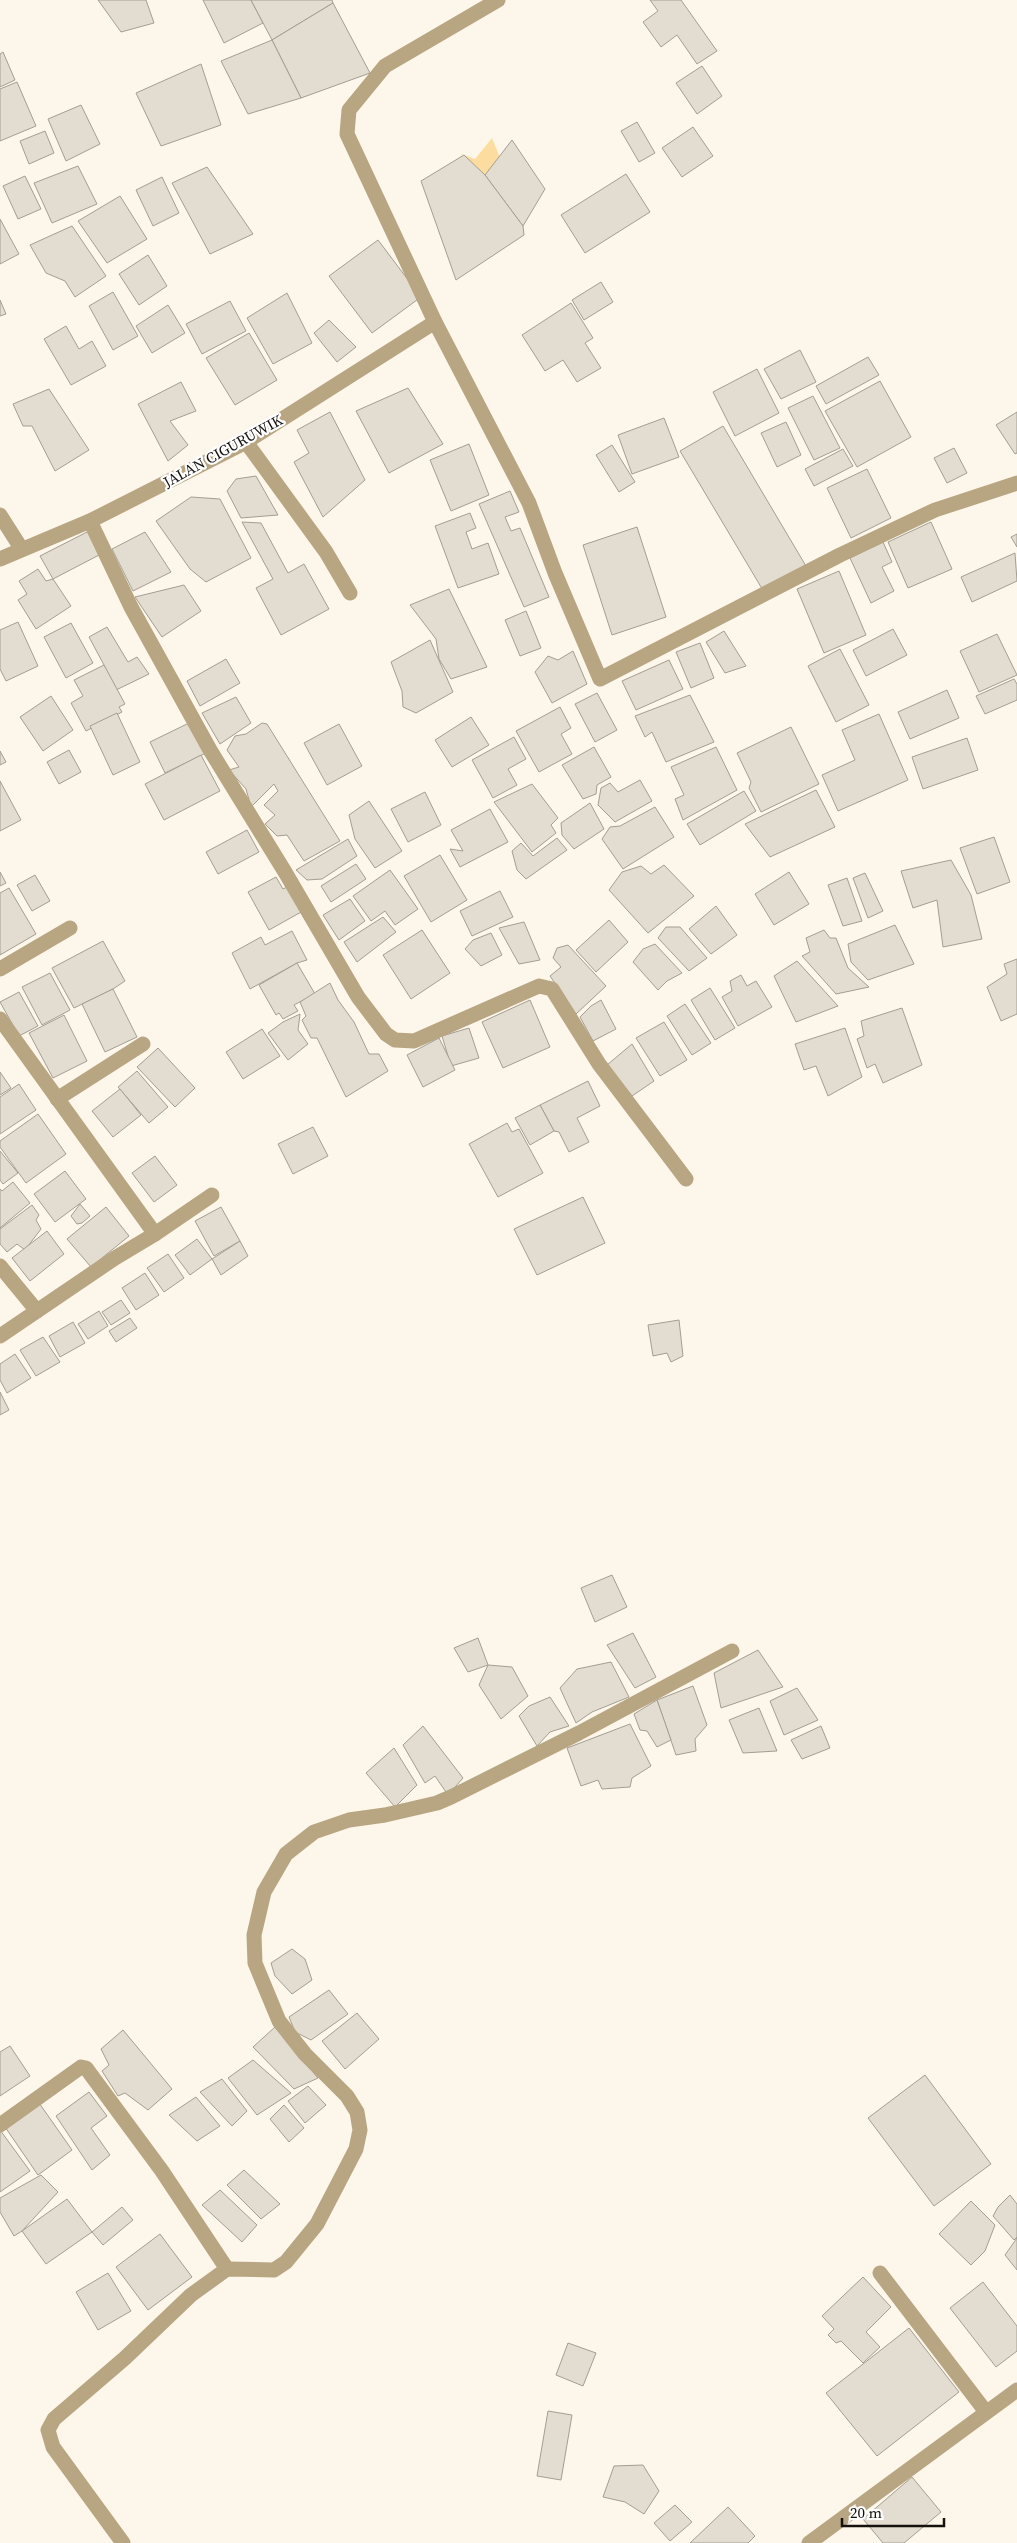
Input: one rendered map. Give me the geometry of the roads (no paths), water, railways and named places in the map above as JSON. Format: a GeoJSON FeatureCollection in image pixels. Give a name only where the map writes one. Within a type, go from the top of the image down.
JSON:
{"type":"FeatureCollection","features":[{"type":"Feature","properties":{"kind":"street"},"geometry":{"type":"LineString","coordinates":[[498,0],[385,66],[349,110],[347,134],[435,322],[529,504],[558,581],[600,679],[866,542],[935,510],[1017,483]]}},
{"type":"Feature","properties":{"kind":"street","name":"JALAN CIGURUWIK"},"geometry":{"type":"LineString","coordinates":[[0,558],[90,521],[246,442],[435,322]]}},
{"type":"Feature","properties":{"kind":"street"},"geometry":{"type":"LineString","coordinates":[[246,442],[326,552],[350,593]]}},
{"type":"Feature","properties":{"kind":"street"},"geometry":{"type":"LineString","coordinates":[[0,514],[21,548]]}},
{"type":"Feature","properties":{"kind":"street"},"geometry":{"type":"LineString","coordinates":[[90,521],[131,607],[210,750],[358,997],[386,1034],[395,1040],[414,1041],[539,986],[546,987],[557,994],[598,1064],[686,1179]]}},
{"type":"Feature","properties":{"kind":"street"},"geometry":{"type":"LineString","coordinates":[[0,969],[70,928]]}},
{"type":"Feature","properties":{"kind":"street"},"geometry":{"type":"LineString","coordinates":[[0,1019],[155,1234]]}},
{"type":"Feature","properties":{"kind":"street"},"geometry":{"type":"LineString","coordinates":[[57,1099],[143,1044]]}},
{"type":"Feature","properties":{"kind":"street"},"geometry":{"type":"LineString","coordinates":[[0,1336],[212,1195]]}},
{"type":"Feature","properties":{"kind":"street"},"geometry":{"type":"LineString","coordinates":[[0,1266],[37,1311]]}},
{"type":"Feature","properties":{"kind":"street"},"geometry":{"type":"LineString","coordinates":[[123,2543],[53,2447],[48,2430],[54,2419],[125,2358],[191,2295],[227,2269],[274,2270],[286,2262],[317,2224],[356,2149],[360,2130],[357,2112],[347,2096],[305,2054],[278,2021],[255,1963],[254,1935],[264,1892],[286,1854],[314,1832],[349,1820],[385,1815],[451,1797],[579,1733],[732,1652]]}},
{"type":"Feature","properties":{"kind":"street"},"geometry":{"type":"LineString","coordinates":[[0,2126],[80,2067],[86,2068],[162,2171],[227,2269]]}},
{"type":"Feature","properties":{"kind":"street"},"geometry":{"type":"LineString","coordinates":[[880,2273],[986,2412]]}},
{"type":"Feature","properties":{"kind":"street"},"geometry":{"type":"LineString","coordinates":[[809,2543],[1017,2390]]}}]}
